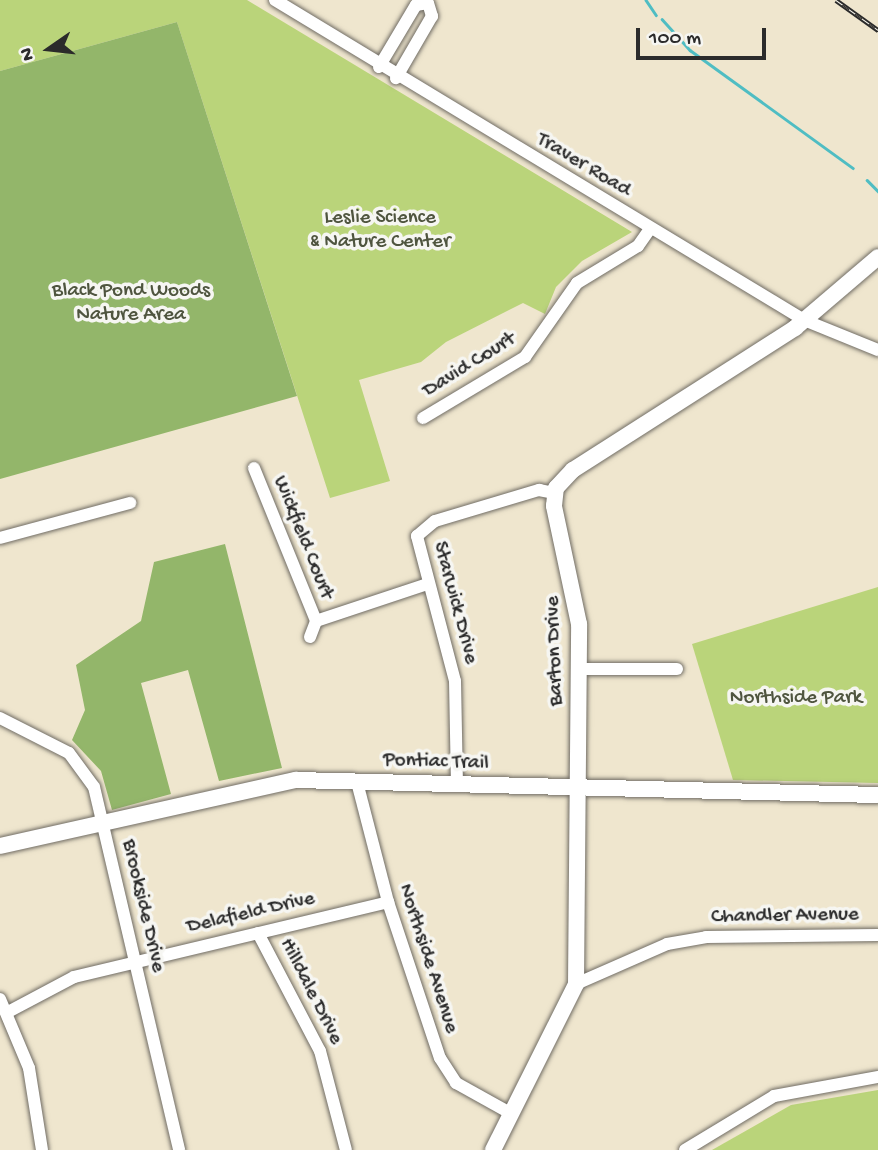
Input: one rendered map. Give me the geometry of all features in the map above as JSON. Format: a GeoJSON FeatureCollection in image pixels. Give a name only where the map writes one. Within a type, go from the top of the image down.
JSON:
{"type":"FeatureCollection","features":[{"type":"Feature","properties":{"kind":"main road"},"geometry":{"type":"LineString","coordinates":[[555,493],[573,470],[804,320],[878,257]]}},
{"type":"Feature","properties":{"kind":"main road","name":"Barton Drive"},"geometry":{"type":"LineString","coordinates":[[493,1150],[576,984],[580,669],[578,603],[555,493]]}},
{"type":"Feature","properties":{"kind":"main road","name":"Pontiac Trail"},"geometry":{"type":"LineString","coordinates":[[0,846],[272,782],[878,795]]}},
{"type":"Feature","properties":{"kind":"street","name":"Traver Road"},"geometry":{"type":"LineString","coordinates":[[275,0],[396,78],[804,320],[878,350]]}},
{"type":"Feature","properties":{"kind":"street"},"geometry":{"type":"LineString","coordinates":[[379,67],[416,5],[428,3],[432,16],[396,78]]}},
{"type":"Feature","properties":{"kind":"street","name":"David Court"},"geometry":{"type":"LineString","coordinates":[[423,418],[525,357],[578,283],[638,246],[650,229]]}},
{"type":"Feature","properties":{"kind":"street","name":"Wickfield Court"},"geometry":{"type":"LineString","coordinates":[[254,468],[316,621],[310,637]]}},
{"type":"Feature","properties":{"kind":"street","name":"Starwick Drive"},"geometry":{"type":"LineString","coordinates":[[457,785],[455,681],[416,543],[426,526],[539,490],[555,493]]}},
{"type":"Feature","properties":{"kind":"street"},"geometry":{"type":"LineString","coordinates":[[0,538],[131,503]]}},
{"type":"Feature","properties":{"kind":"street","name":"Wickfield Court"},"geometry":{"type":"LineString","coordinates":[[316,621],[426,584]]}},
{"type":"Feature","properties":{"kind":"street"},"geometry":{"type":"LineString","coordinates":[[580,669],[677,669]]}},
{"type":"Feature","properties":{"kind":"street","name":"Brookside Drive"},"geometry":{"type":"LineString","coordinates":[[0,718],[74,757],[94,787],[179,1150]]}},
{"type":"Feature","properties":{"kind":"street","name":"Northside Avenue"},"geometry":{"type":"LineString","coordinates":[[357,782],[388,902],[449,1074],[512,1114]]}},
{"type":"Feature","properties":{"kind":"street","name":"Delafield Drive"},"geometry":{"type":"LineString","coordinates":[[8,1012],[74,977],[388,902]]}},
{"type":"Feature","properties":{"kind":"street","name":"Hilldale Drive"},"geometry":{"type":"LineString","coordinates":[[258,933],[320,1051],[346,1150]]}},
{"type":"Feature","properties":{"kind":"street","name":"Chandler Avenue"},"geometry":{"type":"LineString","coordinates":[[576,984],[667,944],[706,937],[878,935]]}},
{"type":"Feature","properties":{"kind":"street"},"geometry":{"type":"LineString","coordinates":[[0,999],[8,1012],[32,1078],[42,1150]]}},
{"type":"Feature","properties":{"kind":"street"},"geometry":{"type":"LineString","coordinates":[[685,1150],[774,1096],[878,1077]]}},
{"type":"Feature","properties":{"kind":"green space","name":"Leslie Science & Nature Center"},"geometry":{"type":"Polygon","coordinates":[[[0,0],[247,0],[632,232],[582,261],[556,287],[545,314],[523,303],[446,342],[421,362],[359,380],[390,481],[330,498],[177,22],[0,71],[0,0]]]}},
{"type":"Feature","properties":{"kind":"green space","name":"Black Pond Woods Nature Area"},"geometry":{"type":"Polygon","coordinates":[[[177,22],[297,396],[0,479],[0,71],[177,22]]]}},
{"type":"Feature","properties":{"kind":"green space"},"geometry":{"type":"Polygon","coordinates":[[[225,544],[282,768],[219,781],[188,670],[141,683],[171,794],[112,810],[101,771],[72,740],[85,710],[76,665],[141,621],[154,562],[225,544]]]}},
{"type":"Feature","properties":{"kind":"green space","name":"Northside Park"},"geometry":{"type":"Polygon","coordinates":[[[878,587],[878,783],[733,780],[692,644],[878,587]]]}},
{"type":"Feature","properties":{"kind":"green space"},"geometry":{"type":"Polygon","coordinates":[[[878,1090],[878,1150],[712,1150],[791,1105],[878,1090]]]}},
{"type":"Feature","properties":{"kind":"waterway"},"geometry":{"type":"LineString","coordinates":[[646,0],[656,15]]}},
{"type":"Feature","properties":{"kind":"waterway"},"geometry":{"type":"LineString","coordinates":[[662,19],[690,50],[853,168]]}},
{"type":"Feature","properties":{"kind":"waterway"},"geometry":{"type":"LineString","coordinates":[[867,180],[878,191]]}},
{"type":"Feature","properties":{"kind":"railway"},"geometry":{"type":"LineString","coordinates":[[836,0],[878,30]]}}]}
